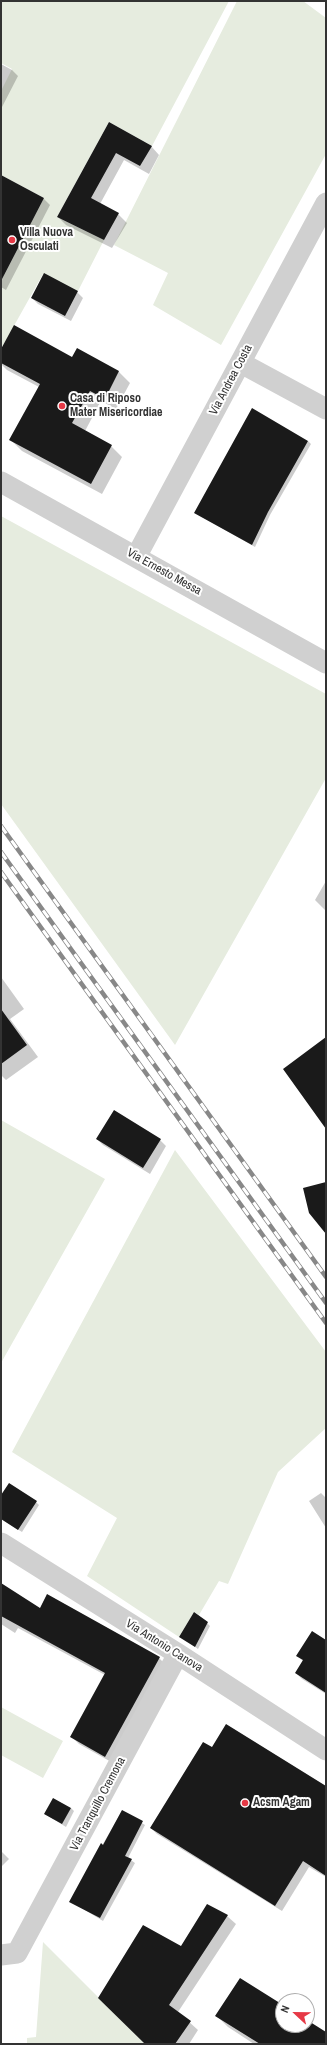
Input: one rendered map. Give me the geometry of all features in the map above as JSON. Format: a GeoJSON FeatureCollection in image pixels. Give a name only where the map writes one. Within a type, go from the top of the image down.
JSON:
{"type":"FeatureCollection","features":[{"type":"Feature","properties":{"kind":"street","name":"Via Andrea Costa"},"geometry":{"type":"LineString","coordinates":[[136,557],[326,203]]}},
{"type":"Feature","properties":{"kind":"street"},"geometry":{"type":"LineString","coordinates":[[241,363],[326,409]]}},
{"type":"Feature","properties":{"kind":"street","name":"Via Ernesto Messa"},"geometry":{"type":"LineString","coordinates":[[1,482],[326,663]]}},
{"type":"Feature","properties":{"kind":"street","name":"Via Antonio Canova"},"geometry":{"type":"LineString","coordinates":[[1,1543],[178,1654],[326,1750]]}},
{"type":"Feature","properties":{"kind":"street","name":"Via Tranquillo Cremona"},"geometry":{"type":"LineString","coordinates":[[9,1954],[178,1654]]}},
{"type":"Feature","properties":{"kind":"shaded area"},"geometry":{"type":"Polygon","coordinates":[[[1,1],[229,1],[152,146],[109,122],[57,217],[104,240],[78,291],[43,274],[1,349],[1,281],[44,198],[1,175],[1,91],[12,69],[1,63],[1,1]]]}},
{"type":"Feature","properties":{"kind":"shaded area"},"geometry":{"type":"Polygon","coordinates":[[[237,1],[303,1],[326,18],[326,154],[221,345],[153,305],[168,273],[114,245],[237,1]]]}},
{"type":"Feature","properties":{"kind":"shaded area"},"geometry":{"type":"Polygon","coordinates":[[[1,516],[326,694],[326,778],[175,1045],[1,804],[1,516]]]}},
{"type":"Feature","properties":{"kind":"shaded area"},"geometry":{"type":"Polygon","coordinates":[[[1,1120],[105,1179],[1,1363],[1,1120]]]}},
{"type":"Feature","properties":{"kind":"shaded area"},"geometry":{"type":"Polygon","coordinates":[[[175,1150],[326,1352],[326,1428],[278,1472],[228,1584],[219,1581],[199,1615],[194,1612],[179,1637],[87,1576],[117,1518],[12,1452],[175,1150]]]}},
{"type":"Feature","properties":{"kind":"shaded area"},"geometry":{"type":"Polygon","coordinates":[[[1,1707],[63,1741],[43,1778],[1,1755],[1,1707]]]}},
{"type":"Feature","properties":{"kind":"shaded area"},"geometry":{"type":"Polygon","coordinates":[[[43,1942],[145,2044],[27,2044],[27,2038],[36,2037],[43,1942]]]}},
{"type":"Feature","properties":{"kind":"building"},"geometry":{"type":"Polygon","coordinates":[[[109,122],[152,146],[140,166],[116,153],[91,198],[119,213],[104,240],[57,217],[109,122]]]}},
{"type":"Feature","properties":{"kind":"building","name":"Villa Nuova Osculati"},"geometry":{"type":"Polygon","coordinates":[[[1,175],[44,198],[1,281],[1,175]]]}},
{"type":"Feature","properties":{"kind":"building"},"geometry":{"type":"Polygon","coordinates":[[[44,273],[78,291],[65,316],[31,298],[44,273]]]}},
{"type":"Feature","properties":{"kind":"building","name":"Casa di Riposo Mater Misericordiae"},"geometry":{"type":"Polygon","coordinates":[[[14,325],[72,357],[77,348],[119,371],[105,399],[90,391],[72,423],[112,445],[91,484],[9,440],[40,384],[1,363],[1,349],[14,325]]]}},
{"type":"Feature","properties":{"kind":"building"},"geometry":{"type":"Polygon","coordinates":[[[252,408],[308,441],[268,512],[252,545],[194,513],[252,408]]]}},
{"type":"Feature","properties":{"kind":"building"},"geometry":{"type":"Polygon","coordinates":[[[1,1009],[27,1045],[1,1064],[1,1009]]]}},
{"type":"Feature","properties":{"kind":"building"},"geometry":{"type":"Polygon","coordinates":[[[326,1037],[326,1129],[283,1069],[326,1037]]]}},
{"type":"Feature","properties":{"kind":"building"},"geometry":{"type":"Polygon","coordinates":[[[114,1110],[161,1139],[143,1168],[96,1139],[114,1110]]]}},
{"type":"Feature","properties":{"kind":"building"},"geometry":{"type":"Polygon","coordinates":[[[326,1182],[326,1234],[309,1213],[303,1188],[326,1182]]]}},
{"type":"Feature","properties":{"kind":"building"},"geometry":{"type":"Polygon","coordinates":[[[9,1483],[37,1501],[18,1530],[1,1519],[1,1495],[9,1483]]]}},
{"type":"Feature","properties":{"kind":"building"},"geometry":{"type":"Polygon","coordinates":[[[1,1583],[40,1608],[47,1594],[160,1657],[105,1757],[70,1737],[105,1673],[1,1616],[1,1583]]]}},
{"type":"Feature","properties":{"kind":"building"},"geometry":{"type":"Polygon","coordinates":[[[194,1612],[208,1622],[195,1647],[179,1637],[194,1612]]]}},
{"type":"Feature","properties":{"kind":"building"},"geometry":{"type":"Polygon","coordinates":[[[312,1631],[326,1640],[326,1693],[295,1673],[303,1660],[296,1656],[312,1631]]]}},
{"type":"Feature","properties":{"kind":"building","name":"Acsm Agam"},"geometry":{"type":"Polygon","coordinates":[[[226,1724],[326,1786],[326,1876],[303,1861],[275,1906],[150,1828],[203,1742],[212,1747],[226,1724]]]}},
{"type":"Feature","properties":{"kind":"building"},"geometry":{"type":"Polygon","coordinates":[[[53,1798],[71,1808],[62,1824],[44,1814],[53,1798]]]}},
{"type":"Feature","properties":{"kind":"building"},"geometry":{"type":"Polygon","coordinates":[[[122,1810],[143,1821],[125,1856],[132,1859],[100,1918],[69,1902],[101,1843],[103,1845],[122,1810]]]}},
{"type":"Feature","properties":{"kind":"building"},"geometry":{"type":"Polygon","coordinates":[[[207,1904],[228,1915],[169,2005],[191,2021],[175,2044],[145,2044],[98,1998],[143,1925],[181,1946],[207,1904]]]}},
{"type":"Feature","properties":{"kind":"building"},"geometry":{"type":"Polygon","coordinates":[[[240,1978],[275,2000],[275,2033],[315,2033],[315,2025],[326,2032],[326,2044],[260,2044],[215,2016],[240,1978]]]}},
{"type":"Feature","properties":{"kind":"railway"},"geometry":{"type":"LineString","coordinates":[[1,826],[326,1277]]}},
{"type":"Feature","properties":{"kind":"railway"},"geometry":{"type":"LineString","coordinates":[[1,852],[326,1303]]}},
{"type":"Feature","properties":{"kind":"railway"},"geometry":{"type":"LineString","coordinates":[[1,872],[326,1323]]}},
{"type":"Feature","properties":{"kind":"place","name":"Villa Nuova Osculati"},"geometry":{"type":"Point","coordinates":[12,240]}},
{"type":"Feature","properties":{"kind":"place","name":"Casa di Riposo Mater Misericordiae"},"geometry":{"type":"Point","coordinates":[62,406]}},
{"type":"Feature","properties":{"kind":"place","name":"Acsm Agam"},"geometry":{"type":"Point","coordinates":[245,1803]}}]}
